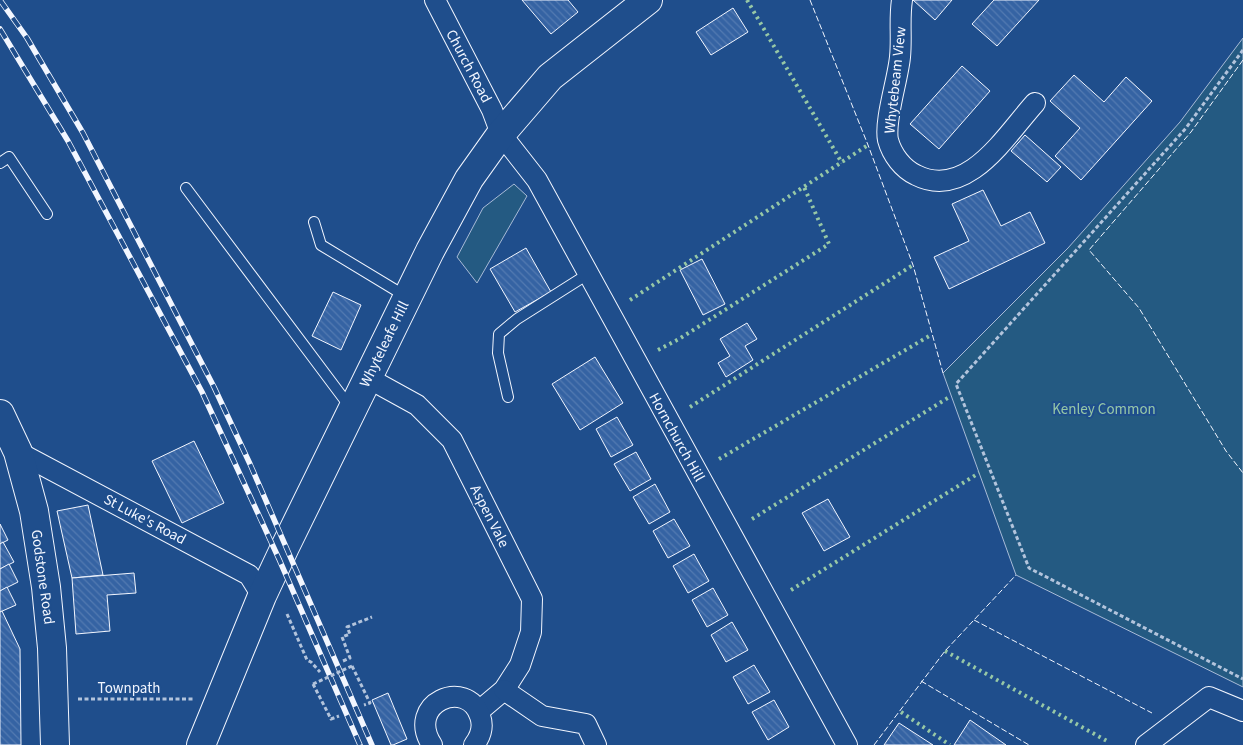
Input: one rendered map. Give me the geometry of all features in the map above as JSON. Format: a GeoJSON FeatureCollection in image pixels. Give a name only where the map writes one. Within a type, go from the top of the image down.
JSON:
{"type":"FeatureCollection","features":[{"type":"Feature","properties":{"kind":"main road","name":"Whyteleafe Hill"},"geometry":{"type":"LineString","coordinates":[[201,745],[262,596],[430,251],[469,179],[500,134],[550,77],[648,0]]}},
{"type":"Feature","properties":{"kind":"main road","name":"Godstone Road"},"geometry":{"type":"LineString","coordinates":[[0,414],[18,452],[34,511],[46,587],[52,648],[55,745]]}},
{"type":"Feature","properties":{"kind":"street","name":"Church Road"},"geometry":{"type":"LineString","coordinates":[[434,0],[492,110],[500,134]]}},
{"type":"Feature","properties":{"kind":"street","name":"Whytebeam View"},"geometry":{"type":"LineString","coordinates":[[902,0],[900,56],[888,132],[892,149],[899,162],[909,172],[935,182],[949,181],[964,176],[978,167],[1035,103]]}},
{"type":"Feature","properties":{"kind":"street","name":"Hornchurch Hill"},"geometry":{"type":"LineString","coordinates":[[500,134],[537,180],[847,745]]}},
{"type":"Feature","properties":{"kind":"street","name":"Aspen Vale"},"geometry":{"type":"LineString","coordinates":[[368,378],[417,405],[452,440],[532,599],[531,632],[520,666],[504,690],[479,711]]}},
{"type":"Feature","properties":{"kind":"street","name":"St Luke's Road"},"geometry":{"type":"LineString","coordinates":[[18,452],[249,575],[262,596]]}},
{"type":"Feature","properties":{"kind":"street"},"geometry":{"type":"LineString","coordinates":[[504,690],[542,716],[586,724],[596,745]]}},
{"type":"Feature","properties":{"kind":"street"},"geometry":{"type":"LineString","coordinates":[[1146,745],[1209,697],[1243,711]]}},
{"type":"Feature","properties":{"kind":"street"},"geometry":{"type":"LineString","coordinates":[[432,745],[424,728],[425,718],[436,702],[445,698],[464,698],[479,711],[482,729],[474,745]]}},
{"type":"Feature","properties":{"kind":"lane"},"geometry":{"type":"LineString","coordinates":[[0,163],[9,157],[47,214]]}},
{"type":"Feature","properties":{"kind":"lane"},"geometry":{"type":"LineString","coordinates":[[186,188],[353,410]]}},
{"type":"Feature","properties":{"kind":"lane"},"geometry":{"type":"LineString","coordinates":[[314,222],[321,245],[408,297]]}},
{"type":"Feature","properties":{"kind":"lane"},"geometry":{"type":"LineString","coordinates":[[508,397],[498,353],[499,334],[517,319],[588,274]]}},
{"type":"Feature","properties":{"kind":"path"},"geometry":{"type":"LineString","coordinates":[[1243,50],[1186,128],[956,384],[1029,568],[1243,679]]}},
{"type":"Feature","properties":{"kind":"path"},"geometry":{"type":"LineString","coordinates":[[287,614],[307,660],[320,672]]}},
{"type":"Feature","properties":{"kind":"path"},"geometry":{"type":"LineString","coordinates":[[343,661],[350,658],[342,638],[350,634],[347,628],[372,617]]}},
{"type":"Feature","properties":{"kind":"path"},"geometry":{"type":"LineString","coordinates":[[338,716],[331,719],[313,684],[352,666],[370,703],[364,705]]}},
{"type":"Feature","properties":{"kind":"path","name":"Townpath"},"geometry":{"type":"LineString","coordinates":[[55,714],[73,714],[73,699],[193,699],[217,703]]}},
{"type":"Feature","properties":{"kind":"green space","name":"Kenley Common"},"geometry":{"type":"Polygon","coordinates":[[[1243,38],[1243,687],[1016,575],[943,373],[1068,248],[1180,122],[1243,38]]]}},
{"type":"Feature","properties":{"kind":"green space"},"geometry":{"type":"Polygon","coordinates":[[[514,184],[527,196],[477,283],[457,257],[483,208],[514,184]]]}},
{"type":"Feature","properties":{"kind":"building"},"geometry":{"type":"Polygon","coordinates":[[[522,0],[568,0],[578,12],[551,34],[522,0]]]}},
{"type":"Feature","properties":{"kind":"building"},"geometry":{"type":"Polygon","coordinates":[[[913,0],[952,0],[935,20],[913,0]]]}},
{"type":"Feature","properties":{"kind":"building"},"geometry":{"type":"Polygon","coordinates":[[[994,0],[1039,0],[997,46],[972,24],[994,0]]]}},
{"type":"Feature","properties":{"kind":"building"},"geometry":{"type":"Polygon","coordinates":[[[733,8],[748,32],[711,55],[696,32],[733,8]]]}},
{"type":"Feature","properties":{"kind":"building"},"geometry":{"type":"Polygon","coordinates":[[[962,66],[990,91],[939,149],[910,124],[962,66]]]}},
{"type":"Feature","properties":{"kind":"building"},"geometry":{"type":"Polygon","coordinates":[[[1074,75],[1104,102],[1126,77],[1152,101],[1081,180],[1055,156],[1080,128],[1050,101],[1074,75]]]}},
{"type":"Feature","properties":{"kind":"building"},"geometry":{"type":"Polygon","coordinates":[[[1025,135],[1061,167],[1047,182],[1011,151],[1025,135]]]}},
{"type":"Feature","properties":{"kind":"building"},"geometry":{"type":"Polygon","coordinates":[[[983,190],[1001,226],[1030,212],[1045,243],[949,289],[934,257],[969,241],[952,204],[983,190]]]}},
{"type":"Feature","properties":{"kind":"building"},"geometry":{"type":"Polygon","coordinates":[[[526,248],[551,292],[515,312],[490,269],[526,248]]]}},
{"type":"Feature","properties":{"kind":"building"},"geometry":{"type":"Polygon","coordinates":[[[702,259],[725,304],[703,315],[680,270],[702,259]]]}},
{"type":"Feature","properties":{"kind":"building"},"geometry":{"type":"Polygon","coordinates":[[[333,292],[361,305],[341,350],[312,336],[333,292]]]}},
{"type":"Feature","properties":{"kind":"building"},"geometry":{"type":"Polygon","coordinates":[[[747,323],[757,339],[745,346],[753,360],[726,377],[718,363],[730,356],[720,339],[747,323]]]}},
{"type":"Feature","properties":{"kind":"building"},"geometry":{"type":"Polygon","coordinates":[[[595,357],[623,403],[580,430],[552,384],[595,357]]]}},
{"type":"Feature","properties":{"kind":"building"},"geometry":{"type":"Polygon","coordinates":[[[617,417],[633,445],[611,457],[596,429],[617,417]]]}},
{"type":"Feature","properties":{"kind":"building"},"geometry":{"type":"Polygon","coordinates":[[[194,441],[224,503],[182,523],[152,461],[194,441]]]}},
{"type":"Feature","properties":{"kind":"building"},"geometry":{"type":"Polygon","coordinates":[[[636,452],[651,479],[630,491],[614,464],[636,452]]]}},
{"type":"Feature","properties":{"kind":"building"},"geometry":{"type":"Polygon","coordinates":[[[655,484],[670,512],[649,524],[633,497],[655,484]]]}},
{"type":"Feature","properties":{"kind":"building"},"geometry":{"type":"Polygon","coordinates":[[[828,499],[850,537],[824,551],[802,513],[828,499]]]}},
{"type":"Feature","properties":{"kind":"building"},"geometry":{"type":"Polygon","coordinates":[[[88,505],[103,575],[72,578],[57,511],[88,505]]]}},
{"type":"Feature","properties":{"kind":"building"},"geometry":{"type":"Polygon","coordinates":[[[674,519],[690,546],[668,558],[653,531],[674,519]]]}},
{"type":"Feature","properties":{"kind":"building"},"geometry":{"type":"Polygon","coordinates":[[[0,524],[8,540],[0,544],[0,524]]]}},
{"type":"Feature","properties":{"kind":"building"},"geometry":{"type":"Polygon","coordinates":[[[3,542],[14,562],[0,569],[0,544],[3,542]]]}},
{"type":"Feature","properties":{"kind":"building"},"geometry":{"type":"Polygon","coordinates":[[[694,554],[709,581],[688,593],[673,566],[694,554]]]}},
{"type":"Feature","properties":{"kind":"building"},"geometry":{"type":"Polygon","coordinates":[[[9,564],[18,582],[0,591],[0,569],[9,564]]]}},
{"type":"Feature","properties":{"kind":"building"},"geometry":{"type":"Polygon","coordinates":[[[134,573],[136,593],[107,595],[110,631],[76,634],[72,578],[134,573]]]}},
{"type":"Feature","properties":{"kind":"building"},"geometry":{"type":"Polygon","coordinates":[[[7,587],[16,605],[0,612],[0,591],[7,587]]]}},
{"type":"Feature","properties":{"kind":"building"},"geometry":{"type":"Polygon","coordinates":[[[713,588],[728,615],[707,627],[692,600],[713,588]]]}},
{"type":"Feature","properties":{"kind":"building"},"geometry":{"type":"Polygon","coordinates":[[[2,611],[20,649],[21,745],[0,745],[0,612],[2,611]]]}},
{"type":"Feature","properties":{"kind":"building"},"geometry":{"type":"Polygon","coordinates":[[[732,622],[748,650],[726,662],[711,635],[732,622]]]}},
{"type":"Feature","properties":{"kind":"building"},"geometry":{"type":"Polygon","coordinates":[[[754,665],[770,692],[748,704],[733,677],[754,665]]]}},
{"type":"Feature","properties":{"kind":"building"},"geometry":{"type":"Polygon","coordinates":[[[388,693],[407,739],[393,745],[391,745],[372,700],[388,693]]]}},
{"type":"Feature","properties":{"kind":"building"},"geometry":{"type":"Polygon","coordinates":[[[774,700],[789,727],[768,740],[752,712],[774,700]]]}},
{"type":"Feature","properties":{"kind":"building"},"geometry":{"type":"Polygon","coordinates":[[[970,720],[1006,745],[954,745],[970,720]]]}},
{"type":"Feature","properties":{"kind":"building"},"geometry":{"type":"Polygon","coordinates":[[[899,723],[933,745],[884,745],[899,723]]]}},
{"type":"Feature","properties":{"kind":"railway"},"geometry":{"type":"LineString","coordinates":[[0,0],[27,38],[83,133],[214,387],[250,464],[372,745]]}},
{"type":"Feature","properties":{"kind":"railway"},"geometry":{"type":"LineString","coordinates":[[0,29],[68,141],[202,392],[279,559],[360,745]]}},
{"type":"Feature","properties":{"kind":"hedge"},"geometry":{"type":"LineString","coordinates":[[747,0],[842,163]]}},
{"type":"Feature","properties":{"kind":"hedge"},"geometry":{"type":"LineString","coordinates":[[630,300],[868,145]]}},
{"type":"Feature","properties":{"kind":"hedge"},"geometry":{"type":"LineString","coordinates":[[658,350],[679,339],[829,244],[804,187]]}},
{"type":"Feature","properties":{"kind":"hedge"},"geometry":{"type":"LineString","coordinates":[[690,407],[913,265]]}},
{"type":"Feature","properties":{"kind":"hedge"},"geometry":{"type":"LineString","coordinates":[[719,459],[931,335]]}},
{"type":"Feature","properties":{"kind":"hedge"},"geometry":{"type":"LineString","coordinates":[[752,519],[951,396]]}},
{"type":"Feature","properties":{"kind":"hedge"},"geometry":{"type":"LineString","coordinates":[[791,590],[979,473]]}},
{"type":"Feature","properties":{"kind":"hedge"},"geometry":{"type":"LineString","coordinates":[[945,651],[1107,741]]}},
{"type":"Feature","properties":{"kind":"hedge"},"geometry":{"type":"LineString","coordinates":[[901,712],[950,745]]}},
{"type":"Feature","properties":{"kind":"fence"},"geometry":{"type":"LineString","coordinates":[[810,0],[868,145],[913,265],[943,373]]}},
{"type":"Feature","properties":{"kind":"fence"},"geometry":{"type":"LineString","coordinates":[[1243,60],[1191,132],[1089,250],[1139,308],[1226,451],[1243,473]]}},
{"type":"Feature","properties":{"kind":"fence"},"geometry":{"type":"LineString","coordinates":[[874,745],[945,651],[1016,575]]}},
{"type":"Feature","properties":{"kind":"fence"},"geometry":{"type":"LineString","coordinates":[[974,620],[1152,713]]}},
{"type":"Feature","properties":{"kind":"fence"},"geometry":{"type":"LineString","coordinates":[[921,681],[1029,745]]}}]}
